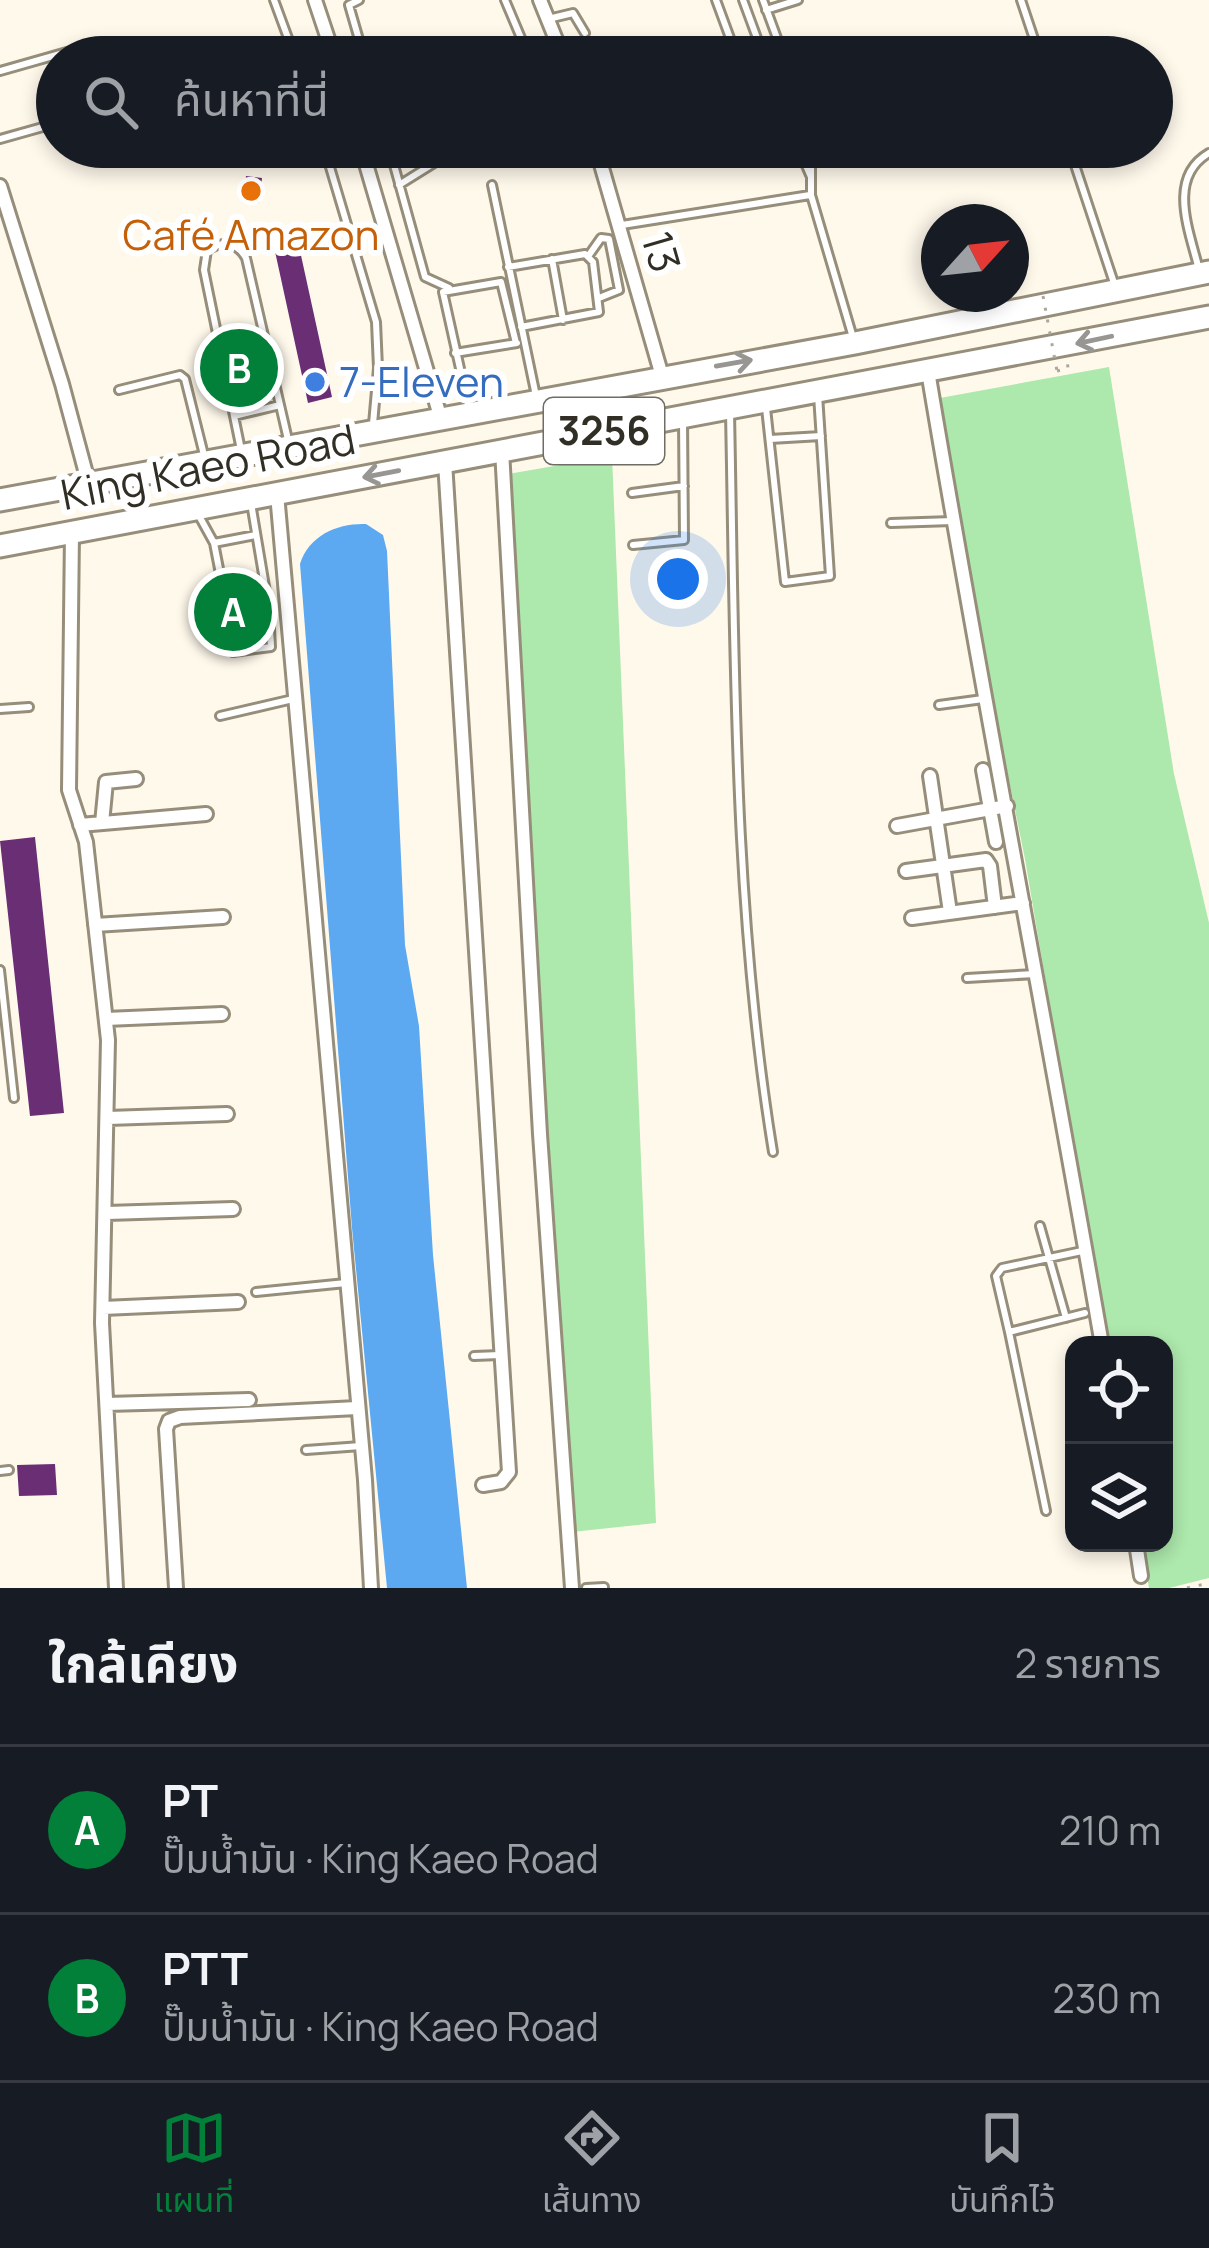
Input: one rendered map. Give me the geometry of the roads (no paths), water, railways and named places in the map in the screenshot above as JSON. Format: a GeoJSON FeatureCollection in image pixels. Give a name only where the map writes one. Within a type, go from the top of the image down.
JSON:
{"type":"FeatureCollection","features":[{"type":"Feature","properties":{"kind":"main road","name":"King Kaeo Road"},"geometry":{"type":"LineString","coordinates":[[0,500],[855,343],[1204,273]]}},
{"type":"Feature","properties":{"kind":"main road","name":"King Kaeo Road"},"geometry":{"type":"LineString","coordinates":[[0,546],[1209,317]]}},
{"type":"Feature","properties":{"kind":"street"},"geometry":{"type":"LineString","coordinates":[[315,0],[327,36]]}},
{"type":"Feature","properties":{"kind":"street"},"geometry":{"type":"LineString","coordinates":[[540,0],[555,36]]}},
{"type":"Feature","properties":{"kind":"street"},"geometry":{"type":"LineString","coordinates":[[367,168],[440,416]]}},
{"type":"Feature","properties":{"kind":"street","name":"13"},"geometry":{"type":"LineString","coordinates":[[602,168],[662,376]]}},
{"type":"Feature","properties":{"kind":"street"},"geometry":{"type":"LineString","coordinates":[[0,186],[88,481]]}},
{"type":"Feature","properties":{"kind":"street"},"geometry":{"type":"LineString","coordinates":[[928,371],[1100,1336]]}},
{"type":"Feature","properties":{"kind":"street"},"geometry":{"type":"LineString","coordinates":[[502,450],[540,1134],[572,1588]]}},
{"type":"Feature","properties":{"kind":"street"},"geometry":{"type":"LineString","coordinates":[[445,462],[509,1472],[501,1482],[483,1485]]}},
{"type":"Feature","properties":{"kind":"street"},"geometry":{"type":"LineString","coordinates":[[277,494],[371,1588]]}},
{"type":"Feature","properties":{"kind":"street"},"geometry":{"type":"LineString","coordinates":[[71,533],[69,790],[80,826],[106,1019],[103,1308],[116,1588]]}},
{"type":"Feature","properties":{"kind":"street"},"geometry":{"type":"LineString","coordinates":[[983,770],[996,842]]}},
{"type":"Feature","properties":{"kind":"street"},"geometry":{"type":"LineString","coordinates":[[930,776],[950,912]]}},
{"type":"Feature","properties":{"kind":"street"},"geometry":{"type":"LineString","coordinates":[[102,824],[106,782],[136,779]]}},
{"type":"Feature","properties":{"kind":"street"},"geometry":{"type":"LineString","coordinates":[[897,826],[1007,806]]}},
{"type":"Feature","properties":{"kind":"street"},"geometry":{"type":"LineString","coordinates":[[80,826],[206,814]]}},
{"type":"Feature","properties":{"kind":"street"},"geometry":{"type":"LineString","coordinates":[[905,871],[989,862],[995,907]]}},
{"type":"Feature","properties":{"kind":"street"},"geometry":{"type":"LineString","coordinates":[[912,918],[1023,903]]}},
{"type":"Feature","properties":{"kind":"street"},"geometry":{"type":"LineString","coordinates":[[95,925],[223,917]]}},
{"type":"Feature","properties":{"kind":"street"},"geometry":{"type":"LineString","coordinates":[[106,1019],[222,1014]]}},
{"type":"Feature","properties":{"kind":"street"},"geometry":{"type":"LineString","coordinates":[[108,1118],[226,1114]]}},
{"type":"Feature","properties":{"kind":"street"},"geometry":{"type":"LineString","coordinates":[[107,1213],[233,1209]]}},
{"type":"Feature","properties":{"kind":"street"},"geometry":{"type":"LineString","coordinates":[[103,1308],[238,1302]]}},
{"type":"Feature","properties":{"kind":"street"},"geometry":{"type":"LineString","coordinates":[[106,1404],[249,1400]]}},
{"type":"Feature","properties":{"kind":"street"},"geometry":{"type":"LineString","coordinates":[[176,1588],[169,1421],[357,1408]]}},
{"type":"Feature","properties":{"kind":"street"},"geometry":{"type":"LineString","coordinates":[[1137,1552],[1141,1576]]}},
{"type":"Feature","properties":{"kind":"lane"},"geometry":{"type":"LineString","coordinates":[[274,0],[287,36]]}},
{"type":"Feature","properties":{"kind":"lane"},"geometry":{"type":"LineString","coordinates":[[358,36],[349,5],[359,0]]}},
{"type":"Feature","properties":{"kind":"lane"},"geometry":{"type":"LineString","coordinates":[[505,0],[520,36]]}},
{"type":"Feature","properties":{"kind":"lane"},"geometry":{"type":"LineString","coordinates":[[716,0],[729,36]]}},
{"type":"Feature","properties":{"kind":"lane"},"geometry":{"type":"LineString","coordinates":[[743,0],[756,36]]}},
{"type":"Feature","properties":{"kind":"lane"},"geometry":{"type":"LineString","coordinates":[[763,0],[776,36]]}},
{"type":"Feature","properties":{"kind":"lane"},"geometry":{"type":"LineString","coordinates":[[766,10],[798,0]]}},
{"type":"Feature","properties":{"kind":"lane"},"geometry":{"type":"LineString","coordinates":[[1021,0],[1033,36]]}},
{"type":"Feature","properties":{"kind":"lane"},"geometry":{"type":"LineString","coordinates":[[548,19],[573,14],[585,33]]}},
{"type":"Feature","properties":{"kind":"lane"},"geometry":{"type":"LineString","coordinates":[[0,71],[36,61]]}},
{"type":"Feature","properties":{"kind":"lane"},"geometry":{"type":"LineString","coordinates":[[0,139],[36,129]]}},
{"type":"Feature","properties":{"kind":"lane"},"geometry":{"type":"LineString","coordinates":[[1204,273],[1183,201],[1186,178],[1209,152]]}},
{"type":"Feature","properties":{"kind":"lane"},"geometry":{"type":"LineString","coordinates":[[330,168],[376,322],[372,430]]}},
{"type":"Feature","properties":{"kind":"lane"},"geometry":{"type":"LineString","coordinates":[[395,168],[425,278],[449,288],[501,282],[537,400]]}},
{"type":"Feature","properties":{"kind":"lane"},"geometry":{"type":"LineString","coordinates":[[399,185],[426,168]]}},
{"type":"Feature","properties":{"kind":"lane"},"geometry":{"type":"LineString","coordinates":[[808,168],[813,180]]}},
{"type":"Feature","properties":{"kind":"lane"},"geometry":{"type":"LineString","coordinates":[[812,168],[811,195],[855,343]]}},
{"type":"Feature","properties":{"kind":"lane"},"geometry":{"type":"LineString","coordinates":[[1076,168],[1116,290]]}},
{"type":"Feature","properties":{"kind":"lane"},"geometry":{"type":"LineString","coordinates":[[492,185],[521,327],[520,342]]}},
{"type":"Feature","properties":{"kind":"lane"},"geometry":{"type":"LineString","coordinates":[[618,225],[811,195]]}},
{"type":"Feature","properties":{"kind":"lane"},"geometry":{"type":"LineString","coordinates":[[521,327],[598,312],[589,255],[601,238],[609,239],[619,290],[598,298]]}},
{"type":"Feature","properties":{"kind":"lane"},"geometry":{"type":"LineString","coordinates":[[242,453],[204,270],[205,253],[213,246],[233,244],[246,258],[289,445]]}},
{"type":"Feature","properties":{"kind":"lane"},"geometry":{"type":"LineString","coordinates":[[508,267],[589,255]]}},
{"type":"Feature","properties":{"kind":"lane"},"geometry":{"type":"LineString","coordinates":[[552,259],[563,320]]}},
{"type":"Feature","properties":{"kind":"lane"},"geometry":{"type":"LineString","coordinates":[[449,288],[441,297],[470,412]]}},
{"type":"Feature","properties":{"kind":"lane"},"geometry":{"type":"LineString","coordinates":[[455,353],[520,342]]}},
{"type":"Feature","properties":{"kind":"lane"},"geometry":{"type":"LineString","coordinates":[[119,391],[180,375],[185,379],[205,461]]}},
{"type":"Feature","properties":{"kind":"lane"},"geometry":{"type":"LineString","coordinates":[[765,402],[785,582],[830,575],[818,392]]}},
{"type":"Feature","properties":{"kind":"lane"},"geometry":{"type":"LineString","coordinates":[[234,416],[280,405]]}},
{"type":"Feature","properties":{"kind":"lane"},"geometry":{"type":"LineString","coordinates":[[730,409],[743,918],[773,1152]]}},
{"type":"Feature","properties":{"kind":"lane"},"geometry":{"type":"LineString","coordinates":[[632,545],[684,540],[683,416]]}},
{"type":"Feature","properties":{"kind":"lane"},"geometry":{"type":"LineString","coordinates":[[770,440],[821,436]]}},
{"type":"Feature","properties":{"kind":"lane"},"geometry":{"type":"LineString","coordinates":[[632,493],[684,486]]}},
{"type":"Feature","properties":{"kind":"lane"},"geometry":{"type":"LineString","coordinates":[[232,652],[271,647],[250,499]]}},
{"type":"Feature","properties":{"kind":"lane"},"geometry":{"type":"LineString","coordinates":[[195,510],[214,543],[228,616],[268,610]]}},
{"type":"Feature","properties":{"kind":"lane"},"geometry":{"type":"LineString","coordinates":[[891,523],[953,521]]}},
{"type":"Feature","properties":{"kind":"lane"},"geometry":{"type":"LineString","coordinates":[[214,543],[256,535]]}},
{"type":"Feature","properties":{"kind":"lane"},"geometry":{"type":"LineString","coordinates":[[220,716],[295,698]]}},
{"type":"Feature","properties":{"kind":"lane"},"geometry":{"type":"LineString","coordinates":[[939,705],[983,699]]}},
{"type":"Feature","properties":{"kind":"lane"},"geometry":{"type":"LineString","coordinates":[[0,709],[29,707]]}},
{"type":"Feature","properties":{"kind":"lane"},"geometry":{"type":"LineString","coordinates":[[0,970],[14,1098]]}},
{"type":"Feature","properties":{"kind":"lane"},"geometry":{"type":"LineString","coordinates":[[967,978],[1035,974]]}},
{"type":"Feature","properties":{"kind":"lane"},"geometry":{"type":"LineString","coordinates":[[1040,1226],[1066,1318]]}},
{"type":"Feature","properties":{"kind":"lane"},"geometry":{"type":"LineString","coordinates":[[1046,1511],[997,1271],[1086,1250]]}},
{"type":"Feature","properties":{"kind":"lane"},"geometry":{"type":"LineString","coordinates":[[256,1292],[346,1283]]}},
{"type":"Feature","properties":{"kind":"lane"},"geometry":{"type":"LineString","coordinates":[[1009,1332],[1085,1313]]}},
{"type":"Feature","properties":{"kind":"lane"},"geometry":{"type":"LineString","coordinates":[[474,1356],[502,1355]]}},
{"type":"Feature","properties":{"kind":"lane"},"geometry":{"type":"LineString","coordinates":[[306,1450],[361,1446]]}},
{"type":"Feature","properties":{"kind":"lane"},"geometry":{"type":"LineString","coordinates":[[586,1588],[604,1587]]}},
{"type":"Feature","properties":{"kind":"water"},"geometry":{"type":"Polygon","coordinates":[[[366,524],[383,535],[387,551],[405,945],[419,1026],[433,1255],[467,1588],[387,1588],[352,1228],[300,564],[317,538],[345,526],[366,524]]]}},
{"type":"Feature","properties":{"kind":"place","name":"Café Amazon"},"geometry":{"type":"Point","coordinates":[251,191]}},
{"type":"Feature","properties":{"kind":"place","name":"PTT"},"geometry":{"type":"Point","coordinates":[239,368]}},
{"type":"Feature","properties":{"kind":"place","name":"7-Eleven"},"geometry":{"type":"Point","coordinates":[315,382]}},
{"type":"Feature","properties":{"kind":"place","name":"PT"},"geometry":{"type":"Point","coordinates":[233,612]}}]}
